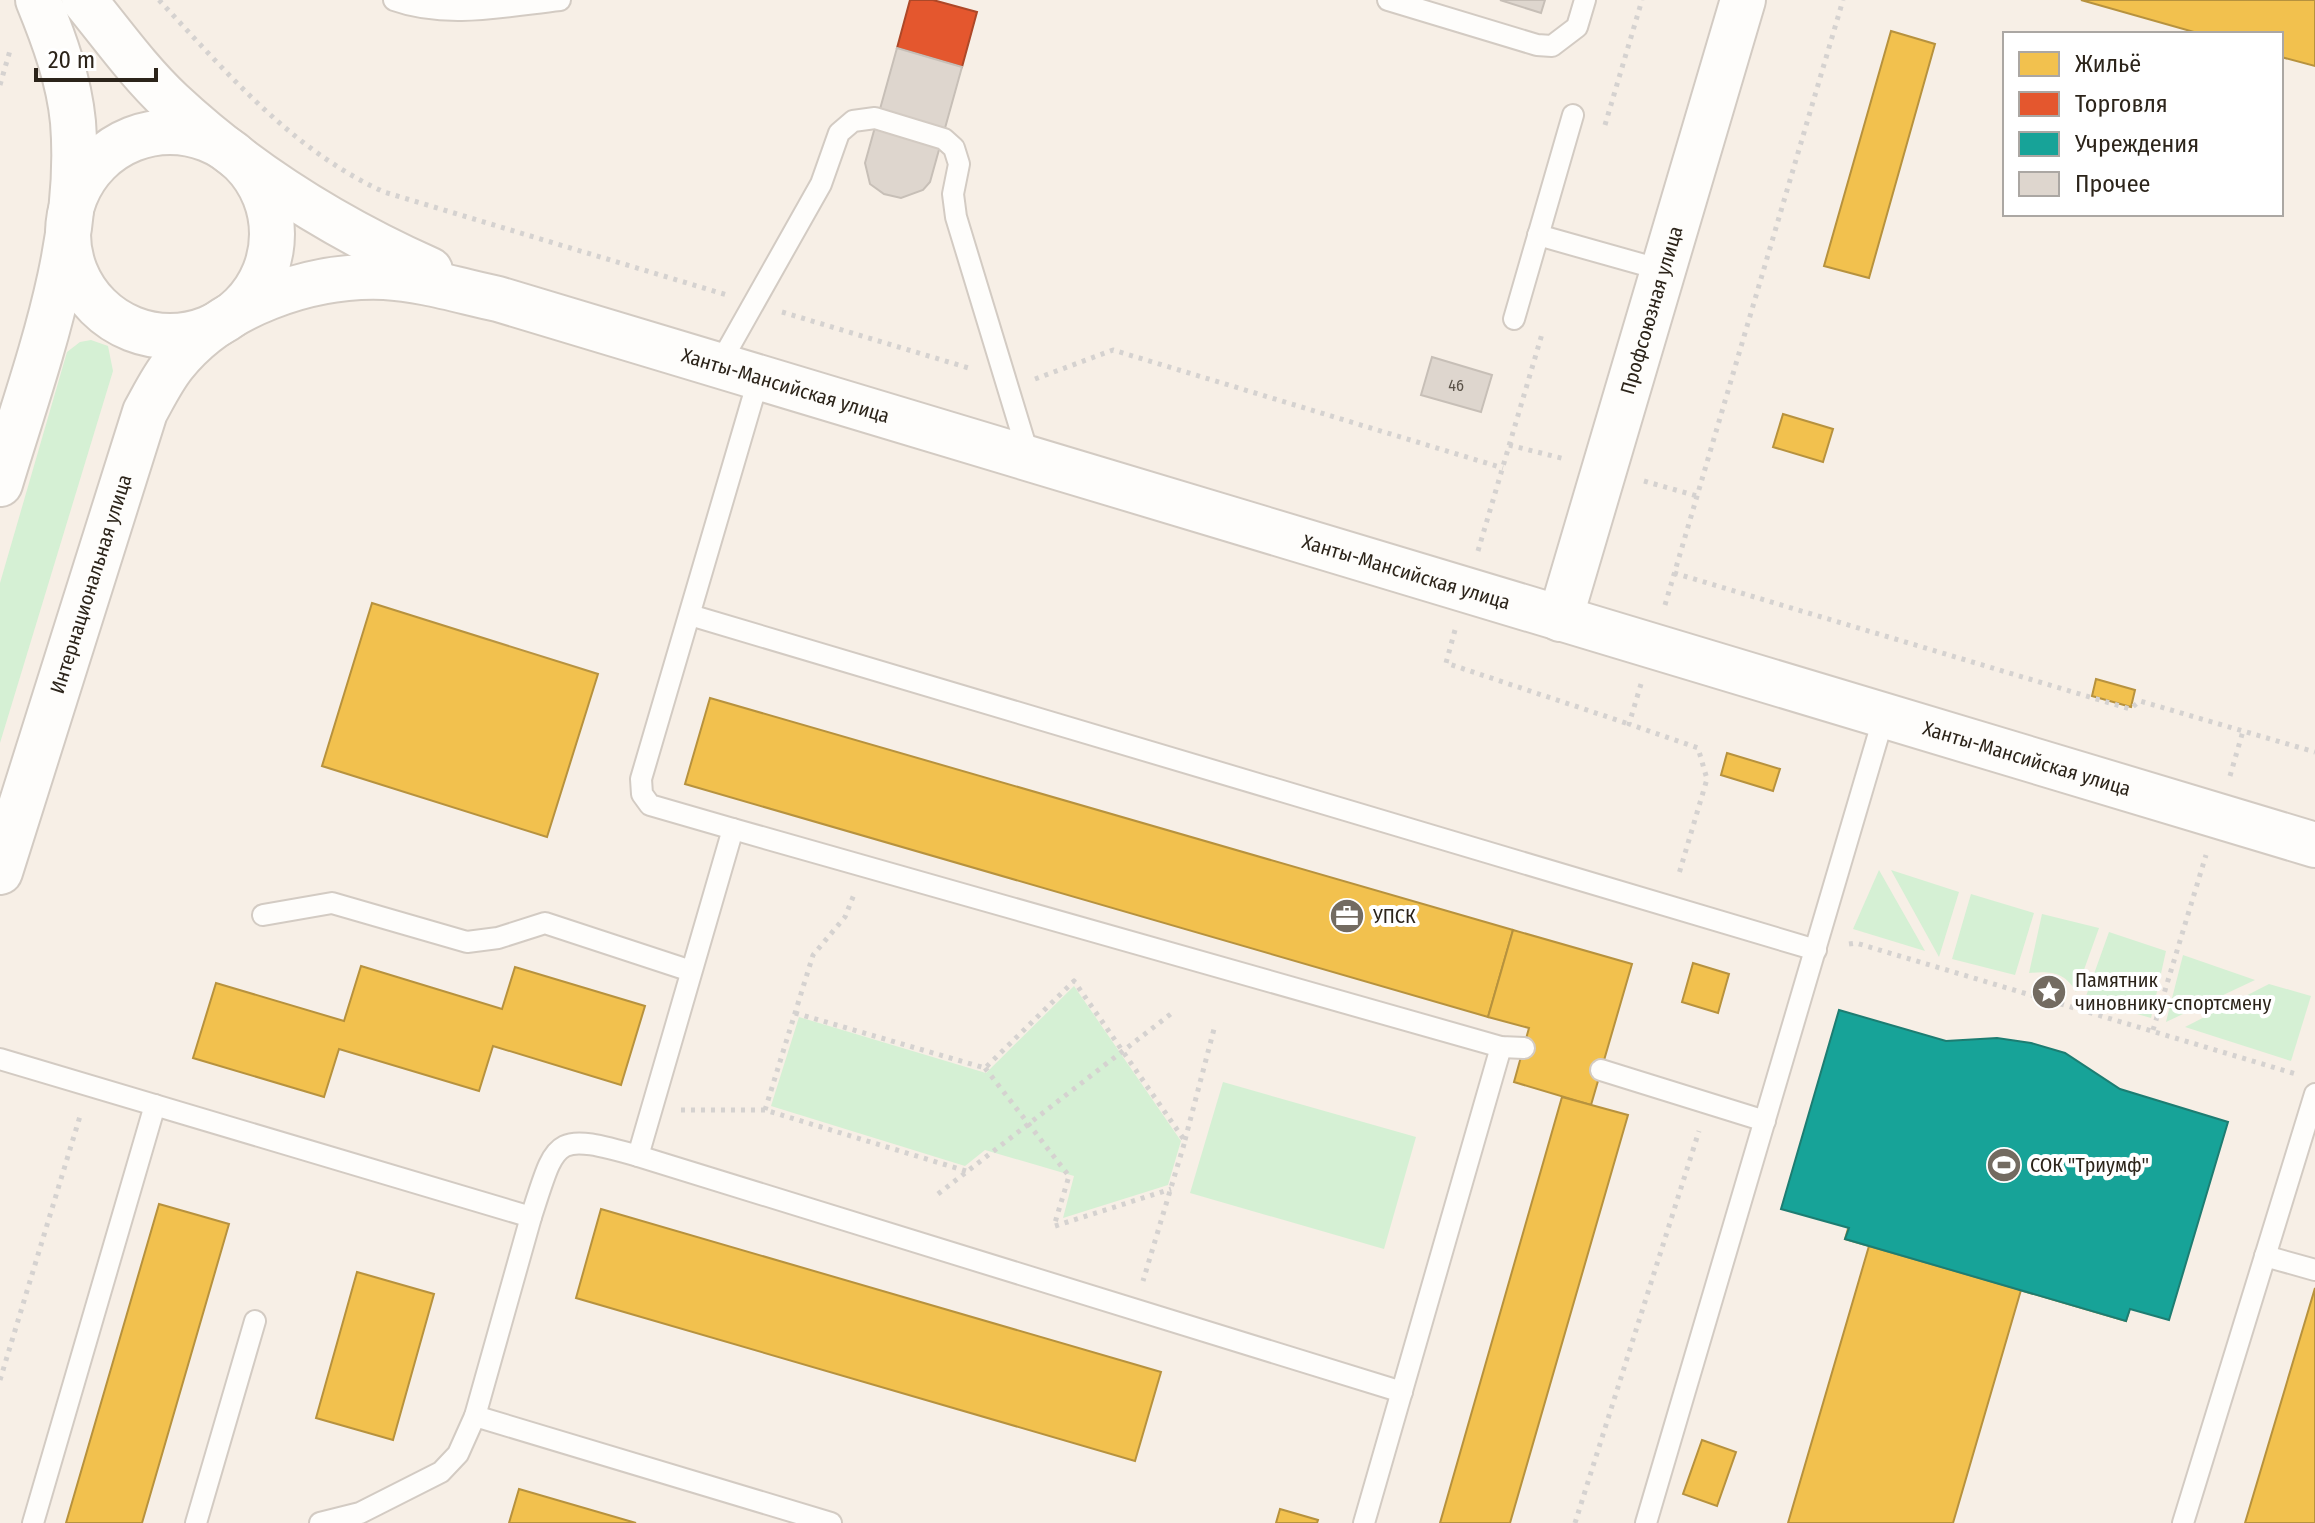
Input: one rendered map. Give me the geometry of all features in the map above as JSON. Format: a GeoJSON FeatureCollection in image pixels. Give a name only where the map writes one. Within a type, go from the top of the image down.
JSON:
{"type":"FeatureCollection","features":[{"type":"Feature","properties":{"kind":"main road"},"geometry":{"type":"LineString","coordinates":[[38,0],[67,82],[73,121],[70,254],[78,277],[90,298],[115,320],[144,333],[169,336],[193,334],[223,322],[248,300],[258,286],[265,272],[272,239],[268,206],[262,190],[231,152],[169,100],[84,0]]}},
{"type":"Feature","properties":{"kind":"main road","name":"Профсоюзная улица"},"geometry":{"type":"LineString","coordinates":[[1560,619],[1743,0]]}},
{"type":"Feature","properties":{"kind":"main road"},"geometry":{"type":"LineString","coordinates":[[0,484],[42,344],[73,204],[89,172],[108,154],[130,140],[147,135],[182,133],[208,139],[231,152]]}},
{"type":"Feature","properties":{"kind":"main road","name":"Ханты-Мансийская улица"},"geometry":{"type":"LineString","coordinates":[[231,152],[361,238],[498,299]]}},
{"type":"Feature","properties":{"kind":"main road","name":"Ханты-Мансийская улица"},"geometry":{"type":"LineString","coordinates":[[223,322],[294,289],[352,277],[414,280],[498,299],[2315,845]]}},
{"type":"Feature","properties":{"kind":"main road","name":"Интернациональная улица"},"geometry":{"type":"LineString","coordinates":[[0,872],[145,412],[175,363],[223,322]]}},
{"type":"Feature","properties":{"kind":"lane"},"geometry":{"type":"LineString","coordinates":[[394,0],[424,10],[479,9],[560,0]]}},
{"type":"Feature","properties":{"kind":"lane"},"geometry":{"type":"LineString","coordinates":[[1388,0],[1537,45],[1552,46],[1577,27],[1585,0]]}},
{"type":"Feature","properties":{"kind":"lane"},"geometry":{"type":"LineString","coordinates":[[1514,319],[1573,115]]}},
{"type":"Feature","properties":{"kind":"lane"},"geometry":{"type":"LineString","coordinates":[[1029,457],[956,217],[953,194],[959,164],[954,148],[944,139],[875,118],[853,121],[839,133],[821,184],[756,304],[739,371],[690,615],[641,779],[642,794],[650,805],[1501,1047],[1524,1048]]}},
{"type":"Feature","properties":{"kind":"lane"},"geometry":{"type":"LineString","coordinates":[[1538,235],[1662,270]]}},
{"type":"Feature","properties":{"kind":"lane"},"geometry":{"type":"LineString","coordinates":[[690,615],[1816,950]]}},
{"type":"Feature","properties":{"kind":"lane"},"geometry":{"type":"LineString","coordinates":[[1646,1523],[1884,716]]}},
{"type":"Feature","properties":{"kind":"lane"},"geometry":{"type":"LineString","coordinates":[[638,1156],[733,829]]}},
{"type":"Feature","properties":{"kind":"lane"},"geometry":{"type":"LineString","coordinates":[[263,915],[332,903],[467,942],[498,938],[545,923],[691,971]]}},
{"type":"Feature","properties":{"kind":"lane"},"geometry":{"type":"LineString","coordinates":[[1364,1523],[1501,1047]]}},
{"type":"Feature","properties":{"kind":"lane"},"geometry":{"type":"LineString","coordinates":[[0,1059],[531,1217]]}},
{"type":"Feature","properties":{"kind":"lane"},"geometry":{"type":"LineString","coordinates":[[1601,1070],[1765,1121]]}},
{"type":"Feature","properties":{"kind":"lane"},"geometry":{"type":"LineString","coordinates":[[2183,1523],[2315,1094]]}},
{"type":"Feature","properties":{"kind":"lane"},"geometry":{"type":"LineString","coordinates":[[33,1523],[155,1105]]}},
{"type":"Feature","properties":{"kind":"lane"},"geometry":{"type":"LineString","coordinates":[[320,1523],[360,1513],[441,1472],[458,1454],[475,1416],[531,1217],[554,1152],[570,1142],[585,1141],[638,1156],[1402,1392]]}},
{"type":"Feature","properties":{"kind":"lane"},"geometry":{"type":"LineString","coordinates":[[2265,1256],[2315,1270]]}},
{"type":"Feature","properties":{"kind":"lane"},"geometry":{"type":"LineString","coordinates":[[196,1523],[255,1321]]}},
{"type":"Feature","properties":{"kind":"lane"},"geometry":{"type":"LineString","coordinates":[[475,1416],[831,1523]]}},
{"type":"Feature","properties":{"kind":"path"},"geometry":{"type":"LineString","coordinates":[[159,0],[247,94],[306,147],[345,174],[384,192],[1023,384],[1113,350],[1503,468]]}},
{"type":"Feature","properties":{"kind":"path"},"geometry":{"type":"LineString","coordinates":[[1669,908],[1707,779],[1698,748],[1629,724],[1843,0]]}},
{"type":"Feature","properties":{"kind":"path"},"geometry":{"type":"LineString","coordinates":[[1674,573],[2130,709],[2140,701],[2315,752]]}},
{"type":"Feature","properties":{"kind":"path"},"geometry":{"type":"LineString","coordinates":[[2153,1030],[2243,731]]}},
{"type":"Feature","properties":{"kind":"path"},"geometry":{"type":"LineString","coordinates":[[765,1110],[813,955],[845,917],[857,887]]}},
{"type":"Feature","properties":{"kind":"path"},"geometry":{"type":"LineString","coordinates":[[1816,950],[1856,943],[2300,1076]]}},
{"type":"Feature","properties":{"kind":"path"},"geometry":{"type":"LineString","coordinates":[[985,1068],[1074,981],[1185,1141]]}},
{"type":"Feature","properties":{"kind":"path"},"geometry":{"type":"LineString","coordinates":[[795,1013],[985,1068],[1069,1176],[1054,1226],[1171,1189]]}},
{"type":"Feature","properties":{"kind":"path"},"geometry":{"type":"LineString","coordinates":[[938,1194],[1172,1013]]}},
{"type":"Feature","properties":{"kind":"path"},"geometry":{"type":"LineString","coordinates":[[1140,1292],[1185,1141],[1214,1029]]}},
{"type":"Feature","properties":{"kind":"path"},"geometry":{"type":"LineString","coordinates":[[0,1380],[89,1085]]}},
{"type":"Feature","properties":{"kind":"path"},"geometry":{"type":"LineString","coordinates":[[1575,1523],[1708,1103]]}},
{"type":"Feature","properties":{"kind":"path"},"geometry":{"type":"LineString","coordinates":[[675,1110],[765,1110],[966,1171]]}},
{"type":"Feature","properties":{"kind":"green space"},"geometry":{"type":"Polygon","coordinates":[[[91,340],[108,346],[113,371],[0,743],[0,583],[67,352],[80,342],[91,340]]]}},
{"type":"Feature","properties":{"kind":"green space"},"geometry":{"type":"Polygon","coordinates":[[[1879,870],[1925,951],[1853,929],[1879,870]]]}},
{"type":"Feature","properties":{"kind":"green space"},"geometry":{"type":"Polygon","coordinates":[[[1891,870],[1959,892],[1939,957],[1891,870]]]}},
{"type":"Feature","properties":{"kind":"green space"},"geometry":{"type":"Polygon","coordinates":[[[1971,894],[2034,913],[2015,975],[1952,959],[1971,894]]]}},
{"type":"Feature","properties":{"kind":"green space"},"geometry":{"type":"Polygon","coordinates":[[[2042,914],[2099,928],[2076,992],[2067,980],[2057,974],[2029,973],[2042,914]]]}},
{"type":"Feature","properties":{"kind":"green space"},"geometry":{"type":"Polygon","coordinates":[[[2109,932],[2166,951],[2151,1018],[2085,999],[2109,932]]]}},
{"type":"Feature","properties":{"kind":"green space"},"geometry":{"type":"Polygon","coordinates":[[[2183,955],[2255,980],[2166,1022],[2183,955]]]}},
{"type":"Feature","properties":{"kind":"green space"},"geometry":{"type":"Polygon","coordinates":[[[2269,984],[2311,996],[2291,1061],[2185,1027],[2269,984]]]}},
{"type":"Feature","properties":{"kind":"green space"},"geometry":{"type":"Polygon","coordinates":[[[1074,986],[1181,1141],[1168,1185],[1063,1218],[1074,1176],[985,1150],[965,1166],[771,1106],[799,1017],[986,1073],[1074,986]]]}},
{"type":"Feature","properties":{"kind":"green space"},"geometry":{"type":"Polygon","coordinates":[[[1223,1082],[1416,1137],[1384,1249],[1190,1193],[1223,1082]]]}},
{"type":"Feature","properties":{"kind":"building: Жильё"},"geometry":{"type":"Polygon","coordinates":[[[2081,0],[2315,0],[2315,66],[2283,58],[2283,32],[2194,32],[2081,0]]]}},
{"type":"Feature","properties":{"kind":"building: Жильё"},"geometry":{"type":"Polygon","coordinates":[[[1891,31],[1935,44],[1869,278],[1824,266],[1891,31]]]}},
{"type":"Feature","properties":{"kind":"building: Жильё"},"geometry":{"type":"Polygon","coordinates":[[[1783,414],[1833,429],[1823,462],[1773,447],[1783,414]]]}},
{"type":"Feature","properties":{"kind":"building: Жильё"},"geometry":{"type":"Polygon","coordinates":[[[372,603],[598,674],[547,837],[322,766],[372,603]]]}},
{"type":"Feature","properties":{"kind":"building: Жильё"},"geometry":{"type":"Polygon","coordinates":[[[2096,679],[2135,690],[2131,707],[2092,696],[2096,679]]]}},
{"type":"Feature","properties":{"kind":"building: Жильё"},"geometry":{"type":"Polygon","coordinates":[[[710,698],[1513,930],[1488,1017],[685,784],[710,698]]]}},
{"type":"Feature","properties":{"kind":"building: Жильё"},"geometry":{"type":"Polygon","coordinates":[[[1727,753],[1780,769],[1773,791],[1721,775],[1727,753]]]}},
{"type":"Feature","properties":{"kind":"building: Жильё"},"geometry":{"type":"Polygon","coordinates":[[[1513,930],[1632,964],[1591,1105],[1514,1082],[1529,1028],[1488,1017],[1513,930]]]}},
{"type":"Feature","properties":{"kind":"building: Жильё"},"geometry":{"type":"Polygon","coordinates":[[[1693,963],[1729,974],[1718,1013],[1682,1002],[1693,963]]]}},
{"type":"Feature","properties":{"kind":"building: Жильё"},"geometry":{"type":"Polygon","coordinates":[[[361,966],[502,1009],[515,967],[645,1006],[621,1085],[493,1046],[479,1091],[339,1049],[324,1097],[193,1058],[216,983],[344,1021],[361,966]]]}},
{"type":"Feature","properties":{"kind":"building: Жильё"},"geometry":{"type":"Polygon","coordinates":[[[1896,1063],[2178,1145],[2126,1321],[1845,1239],[1896,1063]]]}},
{"type":"Feature","properties":{"kind":"building: Жильё"},"geometry":{"type":"Polygon","coordinates":[[[1562,1097],[1628,1115],[1510,1523],[1440,1523],[1562,1097]]]}},
{"type":"Feature","properties":{"kind":"building: Жильё"},"geometry":{"type":"Polygon","coordinates":[[[159,1204],[229,1224],[142,1523],[66,1523],[159,1204]]]}},
{"type":"Feature","properties":{"kind":"building: Жильё"},"geometry":{"type":"Polygon","coordinates":[[[601,1209],[1161,1372],[1135,1461],[576,1298],[601,1209]]]}},
{"type":"Feature","properties":{"kind":"building: Жильё"},"geometry":{"type":"Polygon","coordinates":[[[1869,1246],[2021,1290],[1953,1523],[1788,1523],[1869,1246]]]}},
{"type":"Feature","properties":{"kind":"building: Жильё"},"geometry":{"type":"Polygon","coordinates":[[[357,1272],[434,1294],[393,1440],[316,1418],[357,1272]]]}},
{"type":"Feature","properties":{"kind":"building: Жильё"},"geometry":{"type":"Polygon","coordinates":[[[2315,1288],[2315,1523],[2245,1523],[2315,1288]]]}},
{"type":"Feature","properties":{"kind":"building: Жильё"},"geometry":{"type":"Polygon","coordinates":[[[1702,1440],[1736,1452],[1717,1506],[1683,1494],[1702,1440]]]}},
{"type":"Feature","properties":{"kind":"building: Жильё"},"geometry":{"type":"Polygon","coordinates":[[[519,1489],[636,1523],[509,1523],[519,1489]]]}},
{"type":"Feature","properties":{"kind":"building: Жильё"},"geometry":{"type":"Polygon","coordinates":[[[1280,1509],[1318,1520],[1317,1523],[1276,1523],[1280,1509]]]}},
{"type":"Feature","properties":{"kind":"building: Торговля"},"geometry":{"type":"Polygon","coordinates":[[[910,0],[933,0],[977,12],[962,67],[897,48],[910,0]]]}},
{"type":"Feature","properties":{"kind":"building: Учреждения","name":"СОК \"Триумф\""},"geometry":{"type":"Polygon","coordinates":[[[1839,1010],[1946,1041],[1997,1038],[2031,1043],[2065,1053],[2120,1089],[2228,1122],[2169,1320],[2130,1309],[2126,1321],[1845,1239],[1849,1228],[1781,1209],[1839,1010]]]}},
{"type":"Feature","properties":{"kind":"building: Прочее"},"geometry":{"type":"Polygon","coordinates":[[[1500,0],[1545,0],[1541,13],[1500,0]]]}},
{"type":"Feature","properties":{"kind":"building: Прочее"},"geometry":{"type":"Polygon","coordinates":[[[897,48],[962,67],[930,182],[923,190],[901,198],[884,194],[870,184],[865,163],[897,48]]]}},
{"type":"Feature","properties":{"kind":"building: Прочее"},"geometry":{"type":"Polygon","coordinates":[[[1432,357],[1492,375],[1481,412],[1421,395],[1432,357]]]}},
{"type":"Feature","properties":{"kind":"place","name":"УПСК"},"geometry":{"type":"Point","coordinates":[1347,916]}},
{"type":"Feature","properties":{"kind":"place","name":"Памятник чиновнику-спортсмену"},"geometry":{"type":"Point","coordinates":[2049,992]}},
{"type":"Feature","properties":{"kind":"place","name":"СОК \"Триумф\""},"geometry":{"type":"Point","coordinates":[2004,1165]}}]}
